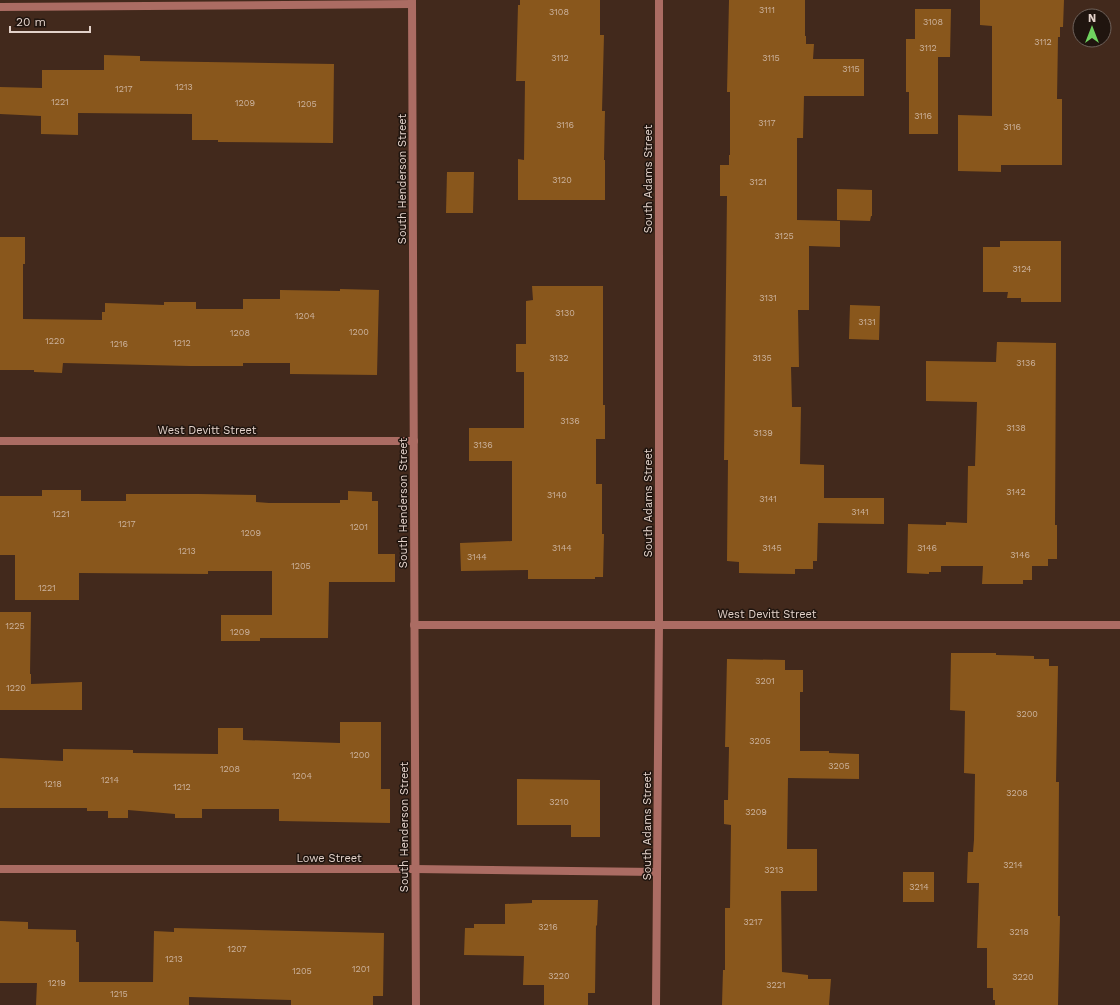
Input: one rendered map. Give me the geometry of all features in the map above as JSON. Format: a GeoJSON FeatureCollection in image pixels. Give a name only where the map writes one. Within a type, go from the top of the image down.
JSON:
{"type":"FeatureCollection","features":[{"type":"Feature","properties":{"kind":"street","name":"South Adams Street"},"geometry":{"type":"LineString","coordinates":[[656,1005],[659,625],[659,0]]}},
{"type":"Feature","properties":{"kind":"street"},"geometry":{"type":"LineString","coordinates":[[0,7],[412,2]]}},
{"type":"Feature","properties":{"kind":"street","name":"South Henderson Street"},"geometry":{"type":"LineString","coordinates":[[412,2],[416,1005]]}},
{"type":"Feature","properties":{"kind":"street","name":"West Devitt Street"},"geometry":{"type":"LineString","coordinates":[[0,441],[414,440]]}},
{"type":"Feature","properties":{"kind":"street","name":"West Devitt Street"},"geometry":{"type":"LineString","coordinates":[[414,625],[1120,625]]}},
{"type":"Feature","properties":{"kind":"street","name":"Lowe Street"},"geometry":{"type":"LineString","coordinates":[[0,869],[415,869],[657,872]]}},
{"type":"Feature","properties":{"kind":"building"},"geometry":{"type":"Polygon","coordinates":[[[520,0],[600,0],[600,35],[604,35],[602,111],[605,111],[605,200],[518,200],[518,159],[524,160],[525,81],[516,81],[518,5],[520,5],[520,0]]]}},
{"type":"Feature","properties":{"kind":"building"},"geometry":{"type":"Polygon","coordinates":[[[729,0],[805,0],[806,44],[814,44],[813,59],[864,59],[864,96],[804,96],[803,138],[797,138],[797,220],[840,221],[840,247],[809,246],[809,310],[798,310],[799,367],[791,367],[792,407],[801,407],[800,464],[824,465],[824,498],[884,498],[884,524],[818,523],[817,561],[813,561],[813,569],[795,569],[795,574],[739,573],[739,562],[727,561],[728,460],[724,460],[727,196],[720,196],[720,165],[729,165],[730,155],[730,92],[727,92],[729,0]]]}},
{"type":"Feature","properties":{"kind":"building"},"geometry":{"type":"Polygon","coordinates":[[[980,0],[1064,0],[1063,27],[1060,27],[1060,37],[1058,37],[1057,99],[1062,99],[1062,165],[1001,165],[1001,172],[958,171],[958,115],[992,116],[992,26],[980,25],[980,0]]]}},
{"type":"Feature","properties":{"kind":"building"},"geometry":{"type":"Polygon","coordinates":[[[915,9],[951,9],[950,57],[938,57],[938,134],[909,134],[909,92],[906,92],[906,39],[915,39],[915,9]]]}},
{"type":"Feature","properties":{"kind":"building"},"geometry":{"type":"Polygon","coordinates":[[[104,55],[140,56],[140,61],[334,64],[333,143],[218,142],[218,140],[192,140],[192,114],[78,113],[78,135],[41,134],[41,116],[0,114],[0,87],[42,88],[42,70],[104,70],[104,55]]]}},
{"type":"Feature","properties":{"kind":"building"},"geometry":{"type":"Polygon","coordinates":[[[447,172],[474,172],[473,213],[446,213],[447,172]]]}},
{"type":"Feature","properties":{"kind":"building"},"geometry":{"type":"Polygon","coordinates":[[[837,189],[872,190],[872,216],[870,221],[837,220],[837,189]]]}},
{"type":"Feature","properties":{"kind":"building"},"geometry":{"type":"Polygon","coordinates":[[[0,237],[25,237],[25,264],[23,264],[23,319],[102,320],[102,312],[105,312],[105,303],[164,305],[164,302],[196,302],[196,309],[243,309],[243,299],[280,299],[280,290],[379,290],[377,375],[290,374],[290,363],[243,363],[243,366],[190,366],[63,363],[62,373],[34,372],[34,370],[0,370],[0,237]]]}},
{"type":"Feature","properties":{"kind":"building"},"geometry":{"type":"Polygon","coordinates":[[[1000,241],[1061,241],[1061,302],[1021,302],[1021,298],[1007,298],[1008,292],[983,292],[983,247],[1000,247],[1000,241]]]}},
{"type":"Feature","properties":{"kind":"building"},"geometry":{"type":"Polygon","coordinates":[[[532,286],[603,286],[603,405],[605,405],[605,439],[596,439],[596,484],[602,484],[602,534],[604,534],[603,577],[595,577],[595,579],[528,579],[528,570],[461,571],[460,543],[512,541],[512,461],[469,461],[469,428],[524,428],[524,372],[516,372],[516,344],[526,344],[526,301],[533,300],[532,286]]]}},
{"type":"Feature","properties":{"kind":"building"},"geometry":{"type":"Polygon","coordinates":[[[850,305],[880,306],[879,340],[849,339],[850,305]]]}},
{"type":"Feature","properties":{"kind":"building"},"geometry":{"type":"Polygon","coordinates":[[[997,342],[1056,343],[1055,525],[1057,525],[1057,559],[1048,559],[1048,566],[1032,566],[1032,580],[1023,580],[1023,584],[982,584],[983,566],[941,566],[941,572],[929,572],[929,574],[907,573],[908,524],[946,525],[946,522],[967,523],[968,466],[975,466],[977,402],[926,401],[926,361],[996,362],[997,342]]]}},
{"type":"Feature","properties":{"kind":"building"},"geometry":{"type":"Polygon","coordinates":[[[42,490],[81,490],[81,501],[126,501],[126,494],[199,494],[256,495],[256,502],[269,503],[340,503],[340,500],[348,500],[348,491],[372,492],[372,501],[378,501],[378,554],[395,554],[395,582],[329,582],[328,638],[260,638],[260,641],[221,641],[221,615],[272,615],[272,571],[208,571],[208,574],[79,573],[79,600],[15,600],[15,555],[0,555],[0,496],[42,496],[42,490]]]}},
{"type":"Feature","properties":{"kind":"building"},"geometry":{"type":"Polygon","coordinates":[[[0,612],[31,612],[31,684],[82,682],[82,710],[0,710],[0,612]]]}},
{"type":"Feature","properties":{"kind":"building"},"geometry":{"type":"Polygon","coordinates":[[[951,653],[996,653],[996,655],[1034,656],[1034,659],[1049,659],[1049,666],[1058,666],[1056,782],[1059,782],[1058,916],[1060,916],[1058,1005],[995,1005],[995,1000],[993,1000],[993,988],[987,988],[987,948],[977,948],[979,883],[967,883],[968,852],[973,852],[974,840],[975,774],[964,773],[965,711],[950,710],[951,653]]]}},
{"type":"Feature","properties":{"kind":"building"},"geometry":{"type":"Polygon","coordinates":[[[727,659],[785,660],[785,670],[803,670],[803,692],[800,692],[800,751],[829,751],[829,753],[859,754],[859,779],[788,778],[787,849],[817,849],[817,891],[781,891],[782,972],[808,975],[808,979],[831,979],[829,1005],[722,1005],[723,970],[725,970],[725,908],[730,908],[731,825],[724,824],[724,800],[728,800],[729,747],[725,747],[727,659]]]}},
{"type":"Feature","properties":{"kind":"building"},"geometry":{"type":"Polygon","coordinates":[[[340,722],[381,722],[381,789],[390,789],[390,823],[279,821],[279,809],[202,809],[202,818],[175,818],[175,814],[128,810],[128,818],[108,818],[108,811],[87,811],[87,808],[0,808],[0,758],[63,761],[63,749],[133,750],[133,753],[218,754],[218,728],[243,728],[243,740],[340,743],[340,722]]]}},
{"type":"Feature","properties":{"kind":"building"},"geometry":{"type":"Polygon","coordinates":[[[517,779],[600,780],[600,837],[571,837],[571,825],[517,825],[517,779]]]}},
{"type":"Feature","properties":{"kind":"building"},"geometry":{"type":"Polygon","coordinates":[[[903,872],[934,872],[934,902],[903,902],[903,872]]]}},
{"type":"Feature","properties":{"kind":"building"},"geometry":{"type":"Polygon","coordinates":[[[532,900],[598,900],[595,993],[588,993],[588,1005],[544,1005],[544,985],[523,985],[524,956],[464,955],[465,928],[474,928],[474,924],[505,924],[505,904],[532,903],[532,900]]]}},
{"type":"Feature","properties":{"kind":"building"},"geometry":{"type":"Polygon","coordinates":[[[0,921],[28,922],[28,929],[76,930],[76,942],[79,942],[79,982],[153,982],[154,931],[174,932],[174,928],[384,933],[383,996],[373,996],[373,1005],[291,1005],[291,1000],[189,997],[189,1005],[36,1005],[37,983],[0,983],[0,921]]]}}]}
